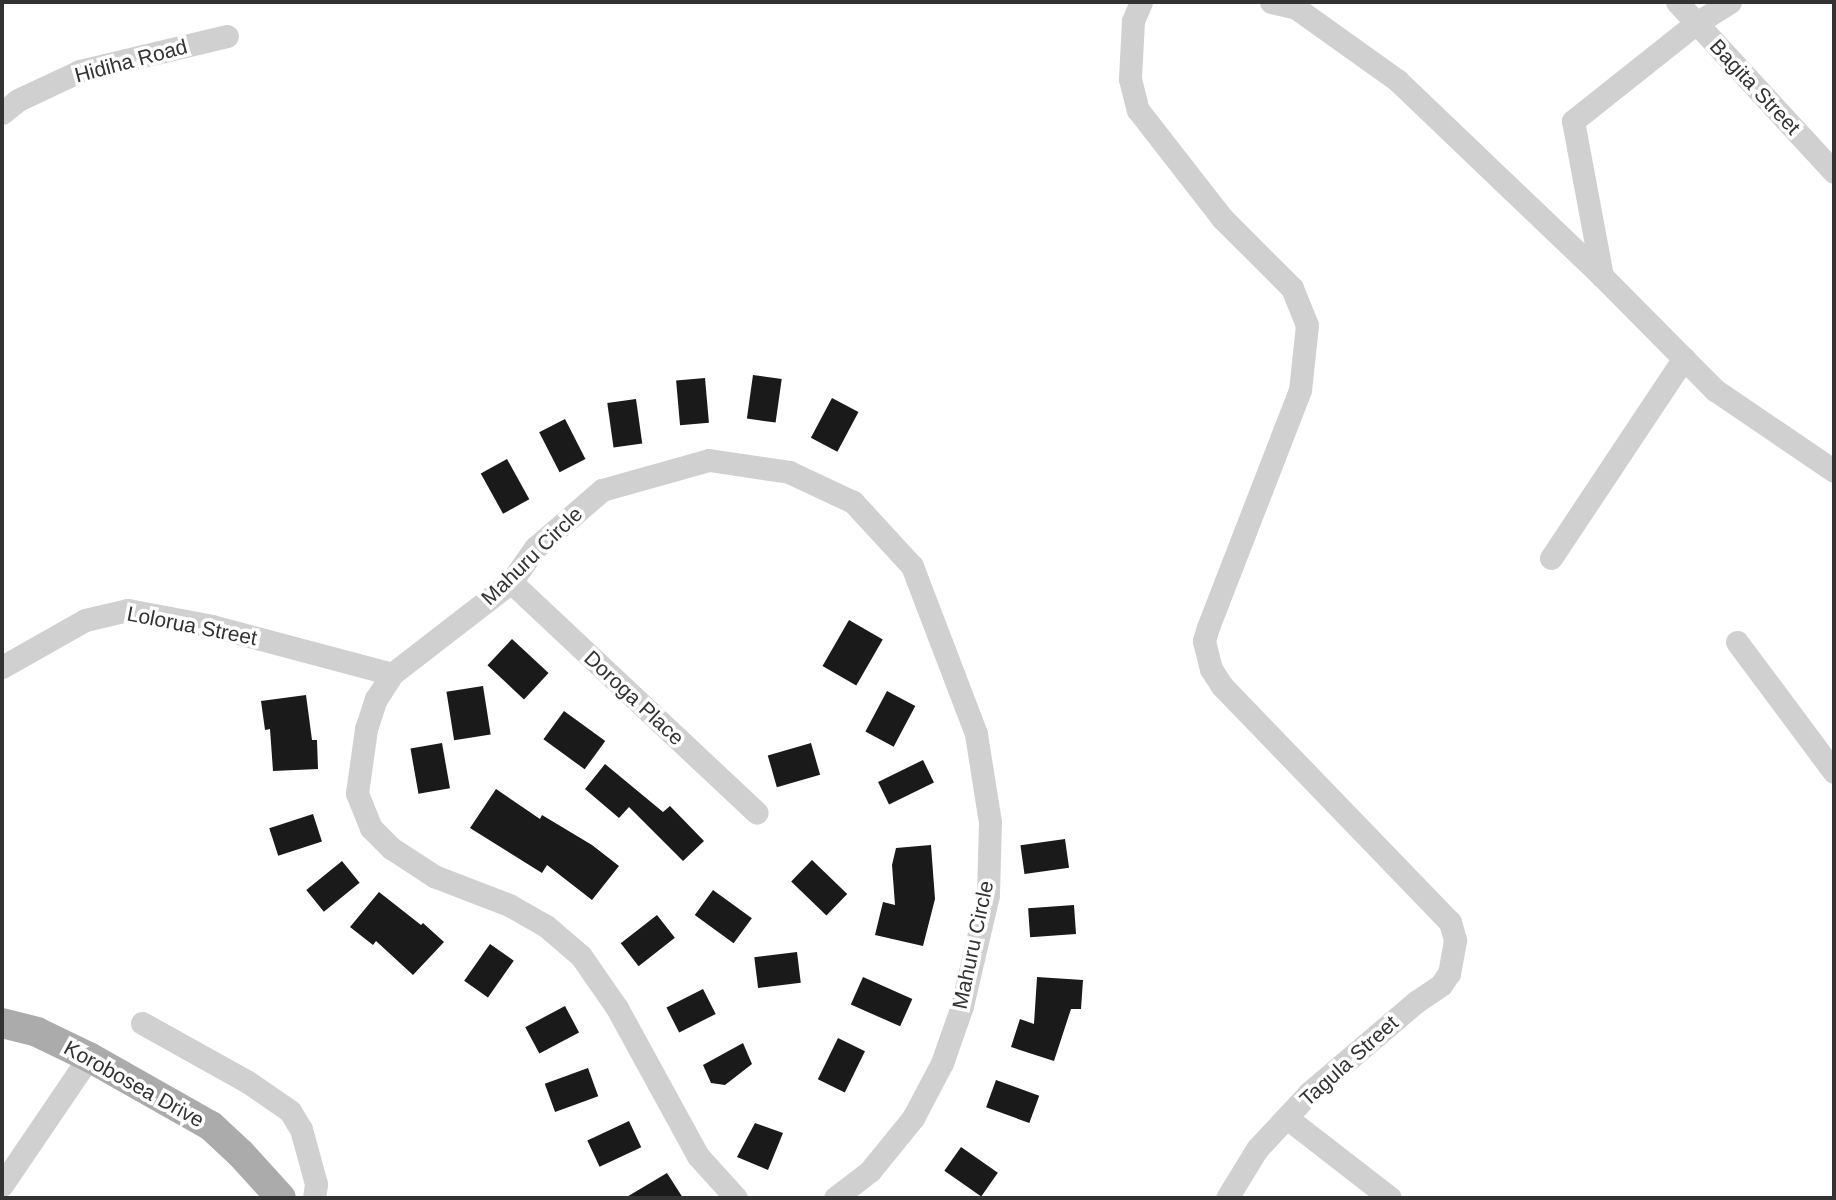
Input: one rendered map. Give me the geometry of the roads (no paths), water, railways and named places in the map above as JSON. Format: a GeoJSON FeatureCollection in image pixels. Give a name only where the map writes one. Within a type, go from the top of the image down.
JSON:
{"type":"FeatureCollection","features":[{"type":"Feature","properties":{"kind":"main road","name":"Korobosea Drive"},"geometry":{"type":"LineString","coordinates":[[2,1023],[37,1032],[89,1057],[211,1126],[281,1198]]}},
{"type":"Feature","properties":{"kind":"street","name":"Tagula Street"},"geometry":{"type":"LineString","coordinates":[[1141,2],[1133,21],[1129,79],[1138,110],[1222,218],[1292,288],[1307,325],[1300,390],[1204,641],[1211,669],[1222,686],[1450,922],[1455,940],[1454,956],[1441,985],[1353,1054],[1287,1118],[1257,1149],[1227,1198]]}},
{"type":"Feature","properties":{"kind":"street"},"geometry":{"type":"LineString","coordinates":[[1270,2],[1296,8],[1396,80],[1602,276],[1716,390],[1834,471]]}},
{"type":"Feature","properties":{"kind":"street","name":"Bagita Street"},"geometry":{"type":"LineString","coordinates":[[1677,2],[1834,172]]}},
{"type":"Feature","properties":{"kind":"street"},"geometry":{"type":"LineString","coordinates":[[1602,276],[1573,121],[1695,23],[1730,2]]}},
{"type":"Feature","properties":{"kind":"street","name":"Hidiha Road"},"geometry":{"type":"LineString","coordinates":[[2,113],[18,100],[80,72],[227,36]]}},
{"type":"Feature","properties":{"kind":"street"},"geometry":{"type":"LineString","coordinates":[[1551,558],[1684,358]]}},
{"type":"Feature","properties":{"kind":"street","name":"Mahuru Circle"},"geometry":{"type":"LineString","coordinates":[[736,1198],[698,1156],[617,1008],[580,956],[546,926],[509,905],[434,876],[391,848],[371,828],[356,793],[360,758],[376,699],[392,674],[510,582],[535,548],[602,490],[709,460],[789,472],[853,502],[912,566],[976,734],[990,822],[988,895],[962,1006],[942,1063],[913,1118],[870,1171],[835,1198]]}},
{"type":"Feature","properties":{"kind":"street","name":"Doroga Place"},"geometry":{"type":"LineString","coordinates":[[510,582],[757,813]]}},
{"type":"Feature","properties":{"kind":"street","name":"Lolorua Street"},"geometry":{"type":"LineString","coordinates":[[2,667],[85,620],[128,610],[212,626],[392,674]]}},
{"type":"Feature","properties":{"kind":"street"},"geometry":{"type":"LineString","coordinates":[[1737,642],[1834,772]]}},
{"type":"Feature","properties":{"kind":"street"},"geometry":{"type":"LineString","coordinates":[[142,1023],[248,1082],[290,1111],[302,1129],[316,1184],[314,1198]]}},
{"type":"Feature","properties":{"kind":"street"},"geometry":{"type":"LineString","coordinates":[[2,1185],[89,1057]]}},
{"type":"Feature","properties":{"kind":"street"},"geometry":{"type":"LineString","coordinates":[[1287,1118],[1390,1198]]}}]}
